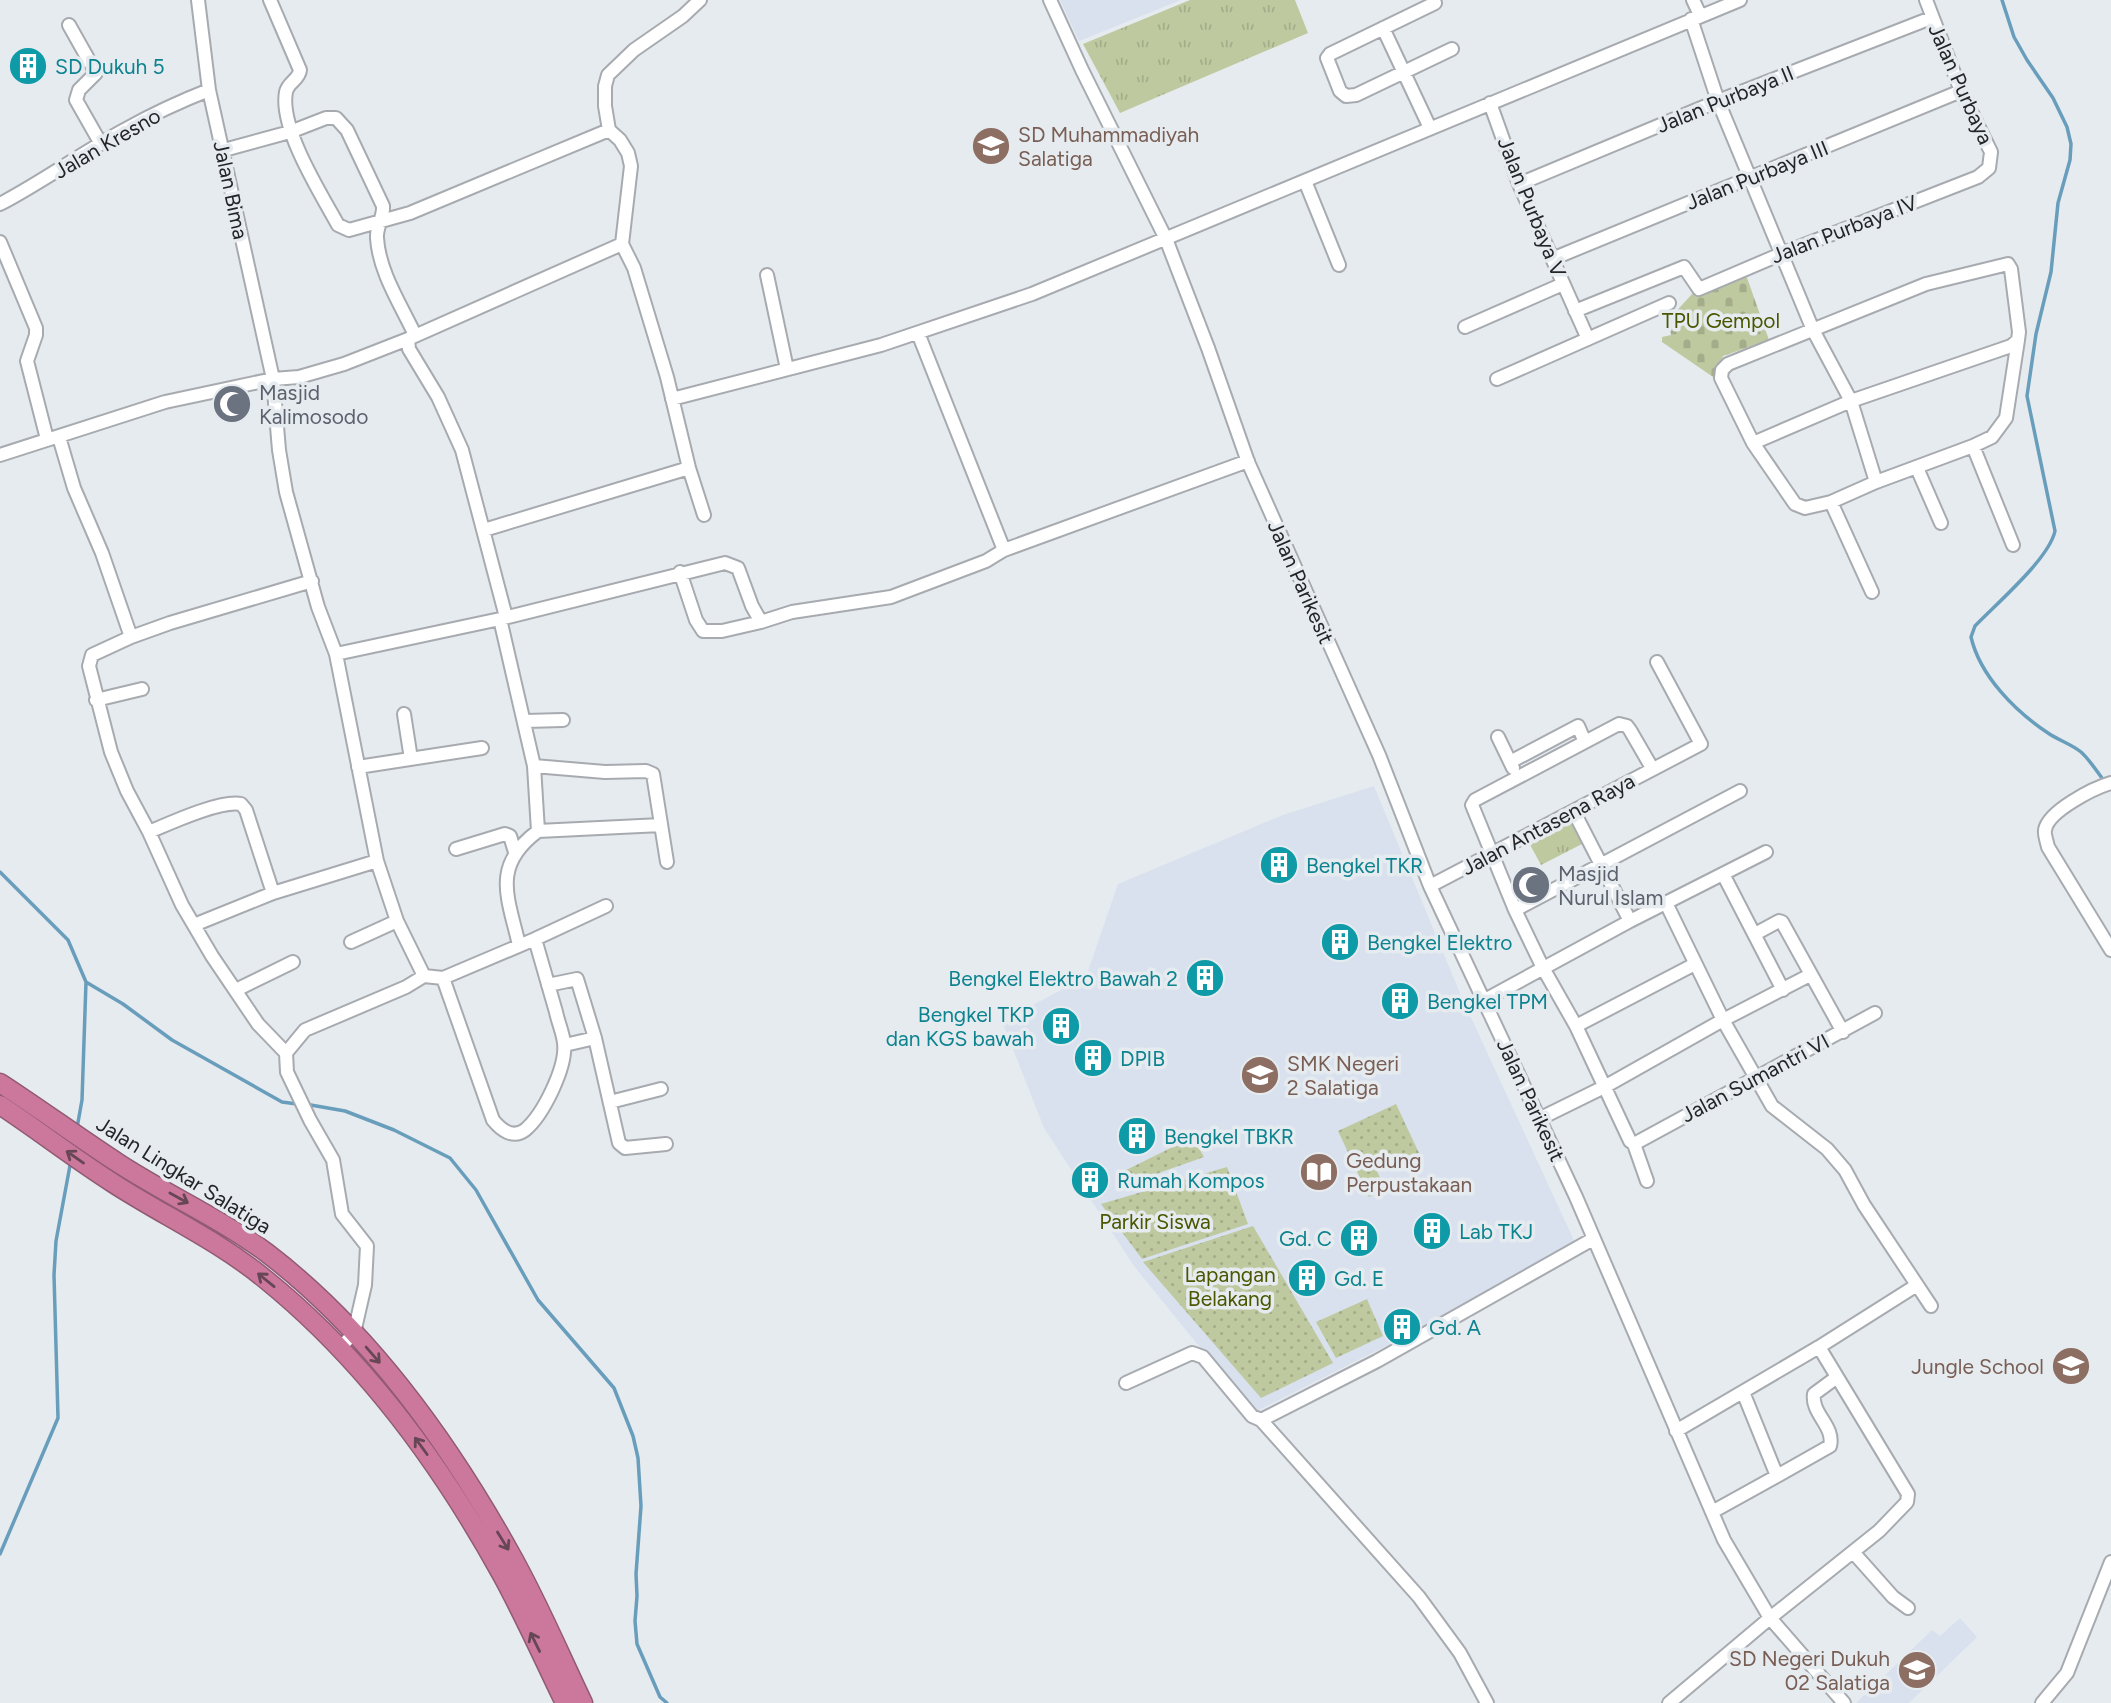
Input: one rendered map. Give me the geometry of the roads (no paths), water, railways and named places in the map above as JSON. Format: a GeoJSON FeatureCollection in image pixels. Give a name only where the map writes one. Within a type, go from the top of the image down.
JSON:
{"type":"FeatureCollection","features":[{"type":"Feature","properties":{"kind":"highway","name":"Jalan Lingkar Salatiga"},"geometry":{"type":"LineString","coordinates":[[0,1083],[119,1164],[218,1220],[267,1253],[312,1291],[354,1333],[412,1402],[457,1464],[510,1552],[583,1703]]}},
{"type":"Feature","properties":{"kind":"highway","name":"Jalan Lingkar Salatiga"},"geometry":{"type":"LineString","coordinates":[[0,1105],[113,1183],[218,1244],[265,1279],[340,1348],[420,1443],[453,1493],[503,1577],[565,1703]]}},
{"type":"Feature","properties":{"kind":"street","name":"Jalan Bima"},"geometry":{"type":"LineString","coordinates":[[198,0],[209,90],[273,379],[279,450],[286,492],[335,653],[377,861],[397,921],[424,976]]}},
{"type":"Feature","properties":{"kind":"street"},"geometry":{"type":"LineString","coordinates":[[270,0],[300,70],[299,77],[290,84],[286,92],[290,132],[338,225],[343,229],[349,230],[410,213],[609,130]]}},
{"type":"Feature","properties":{"kind":"street"},"geometry":{"type":"LineString","coordinates":[[700,0],[683,16],[634,50],[608,75],[605,106],[609,130],[620,140],[628,153],[631,166],[622,244],[634,268],[704,515]]}},
{"type":"Feature","properties":{"kind":"street","name":"Jalan Parikesit"},"geometry":{"type":"LineString","coordinates":[[1050,0],[1166,239],[1248,461],[1379,755],[1430,886],[1541,1118],[1724,1540],[1770,1618],[1844,1703]]}},
{"type":"Feature","properties":{"kind":"street"},"geometry":{"type":"LineString","coordinates":[[1693,0],[1695,17],[1718,101],[1813,330],[1851,401],[1876,482]]}},
{"type":"Feature","properties":{"kind":"street"},"geometry":{"type":"LineString","coordinates":[[672,399],[881,345],[1032,293],[1740,0]]}},
{"type":"Feature","properties":{"kind":"street","name":"Jalan Purbaya"},"geometry":{"type":"LineString","coordinates":[[1926,0],[1962,91],[1991,152],[1989,168]]}},
{"type":"Feature","properties":{"kind":"street"},"geometry":{"type":"LineString","coordinates":[[1435,3],[1327,58],[1340,91],[1346,96],[1356,95],[1452,49]]}},
{"type":"Feature","properties":{"kind":"street","name":"Jalan Purbaya II"},"geometry":{"type":"LineString","coordinates":[[1519,184],[1718,101],[1931,18]]}},
{"type":"Feature","properties":{"kind":"street"},"geometry":{"type":"LineString","coordinates":[[69,24],[96,74],[79,90],[76,100],[101,144]]}},
{"type":"Feature","properties":{"kind":"street"},"geometry":{"type":"LineString","coordinates":[[1382,28],[1430,128]]}},
{"type":"Feature","properties":{"kind":"street","name":"Jalan Kresno"},"geometry":{"type":"LineString","coordinates":[[4,202],[176,103],[209,90]]}},
{"type":"Feature","properties":{"kind":"street","name":"Jalan Purbaya III"},"geometry":{"type":"LineString","coordinates":[[1552,259],[1962,91]]}},
{"type":"Feature","properties":{"kind":"street","name":"Jalan Purbaya V"},"geometry":{"type":"LineString","coordinates":[[1490,103],[1519,184],[1588,339]]}},
{"type":"Feature","properties":{"kind":"street"},"geometry":{"type":"LineString","coordinates":[[224,150],[290,132],[326,118],[336,118],[347,130],[380,198],[383,213],[377,233],[381,261],[412,337],[409,349],[456,433],[484,530],[534,766],[538,831]]}},
{"type":"Feature","properties":{"kind":"street","name":"Jalan Purbaya IV"},"geometry":{"type":"LineString","coordinates":[[1575,311],[1684,267],[1698,289],[1978,177],[1989,168]]}},
{"type":"Feature","properties":{"kind":"street"},"geometry":{"type":"LineString","coordinates":[[1305,181],[1339,265]]}},
{"type":"Feature","properties":{"kind":"street"},"geometry":{"type":"LineString","coordinates":[[0,242],[36,328],[27,361],[52,438],[106,565],[131,637]]}},
{"type":"Feature","properties":{"kind":"street"},"geometry":{"type":"LineString","coordinates":[[0,455],[165,402],[273,379],[299,377],[344,364],[412,337],[622,244]]}},
{"type":"Feature","properties":{"kind":"street"},"geometry":{"type":"LineString","coordinates":[[2008,264],[2011,270],[2018,340],[2006,418],[1992,437],[1831,502],[1805,508],[1796,504],[1753,443],[1721,377],[1722,370],[1728,364],[1926,284],[2008,264]]}},
{"type":"Feature","properties":{"kind":"street"},"geometry":{"type":"LineString","coordinates":[[767,275],[788,369]]}},
{"type":"Feature","properties":{"kind":"street"},"geometry":{"type":"LineString","coordinates":[[1465,327],[1563,284]]}},
{"type":"Feature","properties":{"kind":"street"},"geometry":{"type":"LineString","coordinates":[[1497,380],[1669,303]]}},
{"type":"Feature","properties":{"kind":"street"},"geometry":{"type":"LineString","coordinates":[[918,333],[1004,550]]}},
{"type":"Feature","properties":{"kind":"street"},"geometry":{"type":"LineString","coordinates":[[1753,443],[1851,401],[1998,352],[2018,340]]}},
{"type":"Feature","properties":{"kind":"street"},"geometry":{"type":"LineString","coordinates":[[1973,446],[2013,545]]}},
{"type":"Feature","properties":{"kind":"street"},"geometry":{"type":"LineString","coordinates":[[680,572],[696,620],[704,631],[722,631],[792,612],[891,597],[986,561],[1004,550],[1248,461]]}},
{"type":"Feature","properties":{"kind":"street"},"geometry":{"type":"LineString","coordinates":[[484,530],[690,468]]}},
{"type":"Feature","properties":{"kind":"street"},"geometry":{"type":"LineString","coordinates":[[1917,468],[1941,523]]}},
{"type":"Feature","properties":{"kind":"street"},"geometry":{"type":"LineString","coordinates":[[1831,502],[1872,592]]}},
{"type":"Feature","properties":{"kind":"street"},"geometry":{"type":"LineString","coordinates":[[335,653],[503,618],[718,564],[732,564],[741,573],[752,606],[761,622]]}},
{"type":"Feature","properties":{"kind":"street"},"geometry":{"type":"LineString","coordinates":[[312,581],[226,605],[131,637],[100,650],[89,660],[89,673],[111,752],[182,905],[212,956],[258,1024],[286,1053],[287,1072],[333,1160],[342,1214],[367,1247],[365,1285],[354,1333],[340,1348]]}},
{"type":"Feature","properties":{"kind":"street","name":"Jalan Antasena Raya"},"geometry":{"type":"LineString","coordinates":[[1430,886],[1701,744],[1657,662]]}},
{"type":"Feature","properties":{"kind":"street"},"geometry":{"type":"LineString","coordinates":[[96,700],[142,689]]}},
{"type":"Feature","properties":{"kind":"street"},"geometry":{"type":"LineString","coordinates":[[404,714],[411,759]]}},
{"type":"Feature","properties":{"kind":"street"},"geometry":{"type":"LineString","coordinates":[[525,721],[563,720]]}},
{"type":"Feature","properties":{"kind":"street"},"geometry":{"type":"LineString","coordinates":[[1647,1181],[1634,1144],[1630,1141],[1606,1086],[1515,910],[1472,805],[1478,799],[1619,724],[1630,730],[1652,768]]}},
{"type":"Feature","properties":{"kind":"street"},"geometry":{"type":"LineString","coordinates":[[1510,762],[1578,726],[1585,742]]}},
{"type":"Feature","properties":{"kind":"street"},"geometry":{"type":"LineString","coordinates":[[1498,737],[1518,778]]}},
{"type":"Feature","properties":{"kind":"street"},"geometry":{"type":"LineString","coordinates":[[358,767],[482,748]]}},
{"type":"Feature","properties":{"kind":"street"},"geometry":{"type":"LineString","coordinates":[[534,766],[653,774],[667,862]]}},
{"type":"Feature","properties":{"kind":"street"},"geometry":{"type":"LineString","coordinates":[[2111,783],[2092,789],[2051,818],[2045,830],[2048,846],[2111,950]]}},
{"type":"Feature","properties":{"kind":"street"},"geometry":{"type":"LineString","coordinates":[[1515,910],[1740,791]]}},
{"type":"Feature","properties":{"kind":"street"},"geometry":{"type":"LineString","coordinates":[[149,832],[219,806],[241,804],[246,810],[273,893]]}},
{"type":"Feature","properties":{"kind":"street"},"geometry":{"type":"LineString","coordinates":[[1574,812],[1630,921]]}},
{"type":"Feature","properties":{"kind":"street"},"geometry":{"type":"LineString","coordinates":[[519,945],[506,891],[509,865],[515,852],[538,831],[661,825]]}},
{"type":"Feature","properties":{"kind":"street"},"geometry":{"type":"LineString","coordinates":[[456,849],[505,834],[510,836],[515,852]]}},
{"type":"Feature","properties":{"kind":"street"},"geometry":{"type":"LineString","coordinates":[[1483,1001],[1630,921],[1766,852]]}},
{"type":"Feature","properties":{"kind":"street"},"geometry":{"type":"LineString","coordinates":[[194,925],[273,893],[377,861]]}},
{"type":"Feature","properties":{"kind":"street"},"geometry":{"type":"LineString","coordinates":[[1723,874],[1783,990]]}},
{"type":"Feature","properties":{"kind":"street"},"geometry":{"type":"LineString","coordinates":[[1666,903],[1723,1020],[1773,1106],[1826,1149],[1845,1170],[1864,1205],[1931,1306]]}},
{"type":"Feature","properties":{"kind":"street"},"geometry":{"type":"LineString","coordinates":[[286,1053],[305,1030],[406,987],[424,976],[443,978],[606,906]]}},
{"type":"Feature","properties":{"kind":"street"},"geometry":{"type":"LineString","coordinates":[[351,942],[397,921]]}},
{"type":"Feature","properties":{"kind":"street"},"geometry":{"type":"LineString","coordinates":[[1755,934],[1781,922],[1843,1032]]}},
{"type":"Feature","properties":{"kind":"street"},"geometry":{"type":"LineString","coordinates":[[443,978],[478,1073],[488,1109],[500,1128],[508,1133],[522,1132],[548,1100],[562,1064],[565,1045],[535,939]]}},
{"type":"Feature","properties":{"kind":"street"},"geometry":{"type":"LineString","coordinates":[[236,990],[293,962]]}},
{"type":"Feature","properties":{"kind":"street"},"geometry":{"type":"LineString","coordinates":[[1576,1026],[1695,964]]}},
{"type":"Feature","properties":{"kind":"street"},"geometry":{"type":"LineString","coordinates":[[1541,1118],[1606,1086],[1810,975]]}},
{"type":"Feature","properties":{"kind":"street"},"geometry":{"type":"LineString","coordinates":[[548,985],[577,979],[595,1038],[617,1139],[622,1146],[666,1144]]}},
{"type":"Feature","properties":{"kind":"street","name":"Jalan Sumantri VI"},"geometry":{"type":"LineString","coordinates":[[1634,1144],[1875,1013]]}},
{"type":"Feature","properties":{"kind":"street"},"geometry":{"type":"LineString","coordinates":[[565,1045],[595,1038]]}},
{"type":"Feature","properties":{"kind":"street"},"geometry":{"type":"LineString","coordinates":[[610,1102],[661,1089]]}},
{"type":"Feature","properties":{"kind":"street"},"geometry":{"type":"LineString","coordinates":[[1261,1420],[1377,1361],[1593,1239]]}},
{"type":"Feature","properties":{"kind":"street"},"geometry":{"type":"LineString","coordinates":[[1676,1431],[1819,1347],[1917,1285]]}},
{"type":"Feature","properties":{"kind":"street"},"geometry":{"type":"LineString","coordinates":[[1669,1703],[1880,1531],[1907,1502],[1908,1494],[1819,1347]]}},
{"type":"Feature","properties":{"kind":"street"},"geometry":{"type":"LineString","coordinates":[[1126,1383],[1192,1353],[1203,1357],[1252,1416],[1261,1420],[1419,1597],[1460,1653],[1487,1703]]}},
{"type":"Feature","properties":{"kind":"street"},"geometry":{"type":"LineString","coordinates":[[1712,1512],[1830,1446],[1831,1435],[1813,1401],[1814,1394],[1837,1377]]}},
{"type":"Feature","properties":{"kind":"street"},"geometry":{"type":"LineString","coordinates":[[1743,1391],[1777,1476]]}},
{"type":"Feature","properties":{"kind":"street"},"geometry":{"type":"LineString","coordinates":[[1853,1552],[1893,1597],[1908,1608]]}},
{"type":"Feature","properties":{"kind":"street"},"geometry":{"type":"LineString","coordinates":[[2042,1703],[2067,1673],[2111,1562]]}},
{"type":"Feature","properties":{"kind":"street"},"geometry":{"type":"LineString","coordinates":[[1681,1692],[1690,1703]]}},
{"type":"Feature","properties":{"kind":"waterway"},"geometry":{"type":"LineString","coordinates":[[2002,0],[2014,37],[2053,98],[2067,127],[2071,144],[2070,160],[2058,203],[2051,272],[2036,334],[2027,396],[2055,531],[2051,542],[2033,568],[1975,626],[1971,637],[1982,665],[2000,691],[2036,724],[2081,752],[2105,782]]}},
{"type":"Feature","properties":{"kind":"waterway"},"geometry":{"type":"LineString","coordinates":[[0,872],[68,940],[86,982],[82,1100],[77,1128]]}},
{"type":"Feature","properties":{"kind":"waterway"},"geometry":{"type":"LineString","coordinates":[[86,982],[123,1004],[172,1040],[282,1102],[297,1104]]}},
{"type":"Feature","properties":{"kind":"waterway"},"geometry":{"type":"LineString","coordinates":[[305,1104],[345,1111],[394,1130],[450,1158],[476,1190],[538,1300],[614,1388],[633,1436],[638,1458],[641,1506],[636,1574],[637,1644],[660,1697],[667,1703]]}},
{"type":"Feature","properties":{"kind":"waterway"},"geometry":{"type":"LineString","coordinates":[[0,1554],[58,1418],[54,1275],[56,1241],[71,1160]]}},
{"type":"Feature","properties":{"kind":"place","name":"SD Dukuh 5"},"geometry":{"type":"Point","coordinates":[28,66]}},
{"type":"Feature","properties":{"kind":"place","name":"SD Muhammadiyah Salatiga"},"geometry":{"type":"Point","coordinates":[991,146]}},
{"type":"Feature","properties":{"kind":"place","name":"Masjid Kalimosodo"},"geometry":{"type":"Point","coordinates":[232,404]}},
{"type":"Feature","properties":{"kind":"place","name":"Bengkel TKR"},"geometry":{"type":"Point","coordinates":[1279,865]}},
{"type":"Feature","properties":{"kind":"place","name":"Masjid Nurul Islam"},"geometry":{"type":"Point","coordinates":[1531,885]}},
{"type":"Feature","properties":{"kind":"place","name":"Bengkel Elektro"},"geometry":{"type":"Point","coordinates":[1340,942]}},
{"type":"Feature","properties":{"kind":"place","name":"Bengkel Elektro Bawah 2"},"geometry":{"type":"Point","coordinates":[1205,978]}},
{"type":"Feature","properties":{"kind":"place","name":"Bengkel TPM"},"geometry":{"type":"Point","coordinates":[1400,1001]}},
{"type":"Feature","properties":{"kind":"place","name":"Bengkel TKP dan KGS bawah"},"geometry":{"type":"Point","coordinates":[1061,1026]}},
{"type":"Feature","properties":{"kind":"place","name":"DPIB"},"geometry":{"type":"Point","coordinates":[1093,1058]}},
{"type":"Feature","properties":{"kind":"place","name":"SMK Negeri 2 Salatiga"},"geometry":{"type":"Point","coordinates":[1260,1075]}},
{"type":"Feature","properties":{"kind":"place","name":"Bengkel TBKR"},"geometry":{"type":"Point","coordinates":[1137,1136]}},
{"type":"Feature","properties":{"kind":"place","name":"Gedung Perpustakaan"},"geometry":{"type":"Point","coordinates":[1319,1172]}},
{"type":"Feature","properties":{"kind":"place","name":"Rumah Kompos"},"geometry":{"type":"Point","coordinates":[1090,1180]}},
{"type":"Feature","properties":{"kind":"place","name":"Lab TKJ"},"geometry":{"type":"Point","coordinates":[1432,1231]}},
{"type":"Feature","properties":{"kind":"place","name":"Gd. C"},"geometry":{"type":"Point","coordinates":[1359,1238]}},
{"type":"Feature","properties":{"kind":"place","name":"Gd. E"},"geometry":{"type":"Point","coordinates":[1307,1278]}},
{"type":"Feature","properties":{"kind":"place","name":"Gd. A"},"geometry":{"type":"Point","coordinates":[1402,1327]}},
{"type":"Feature","properties":{"kind":"place","name":"Jungle School"},"geometry":{"type":"Point","coordinates":[2071,1366]}},
{"type":"Feature","properties":{"kind":"place","name":"SD Negeri Dukuh 02 Salatiga"},"geometry":{"type":"Point","coordinates":[1917,1670]}},
{"type":"Feature","properties":{"kind":"park label","name":"TPU Gempol"},"geometry":{"type":"Point","coordinates":[1721,320]}},
{"type":"Feature","properties":{"kind":"park label","name":"Parkir Siswa"},"geometry":{"type":"Point","coordinates":[1155,1221]}},
{"type":"Feature","properties":{"kind":"park label","name":"Lapangan Belakang"},"geometry":{"type":"Point","coordinates":[1230,1286]}}]}
